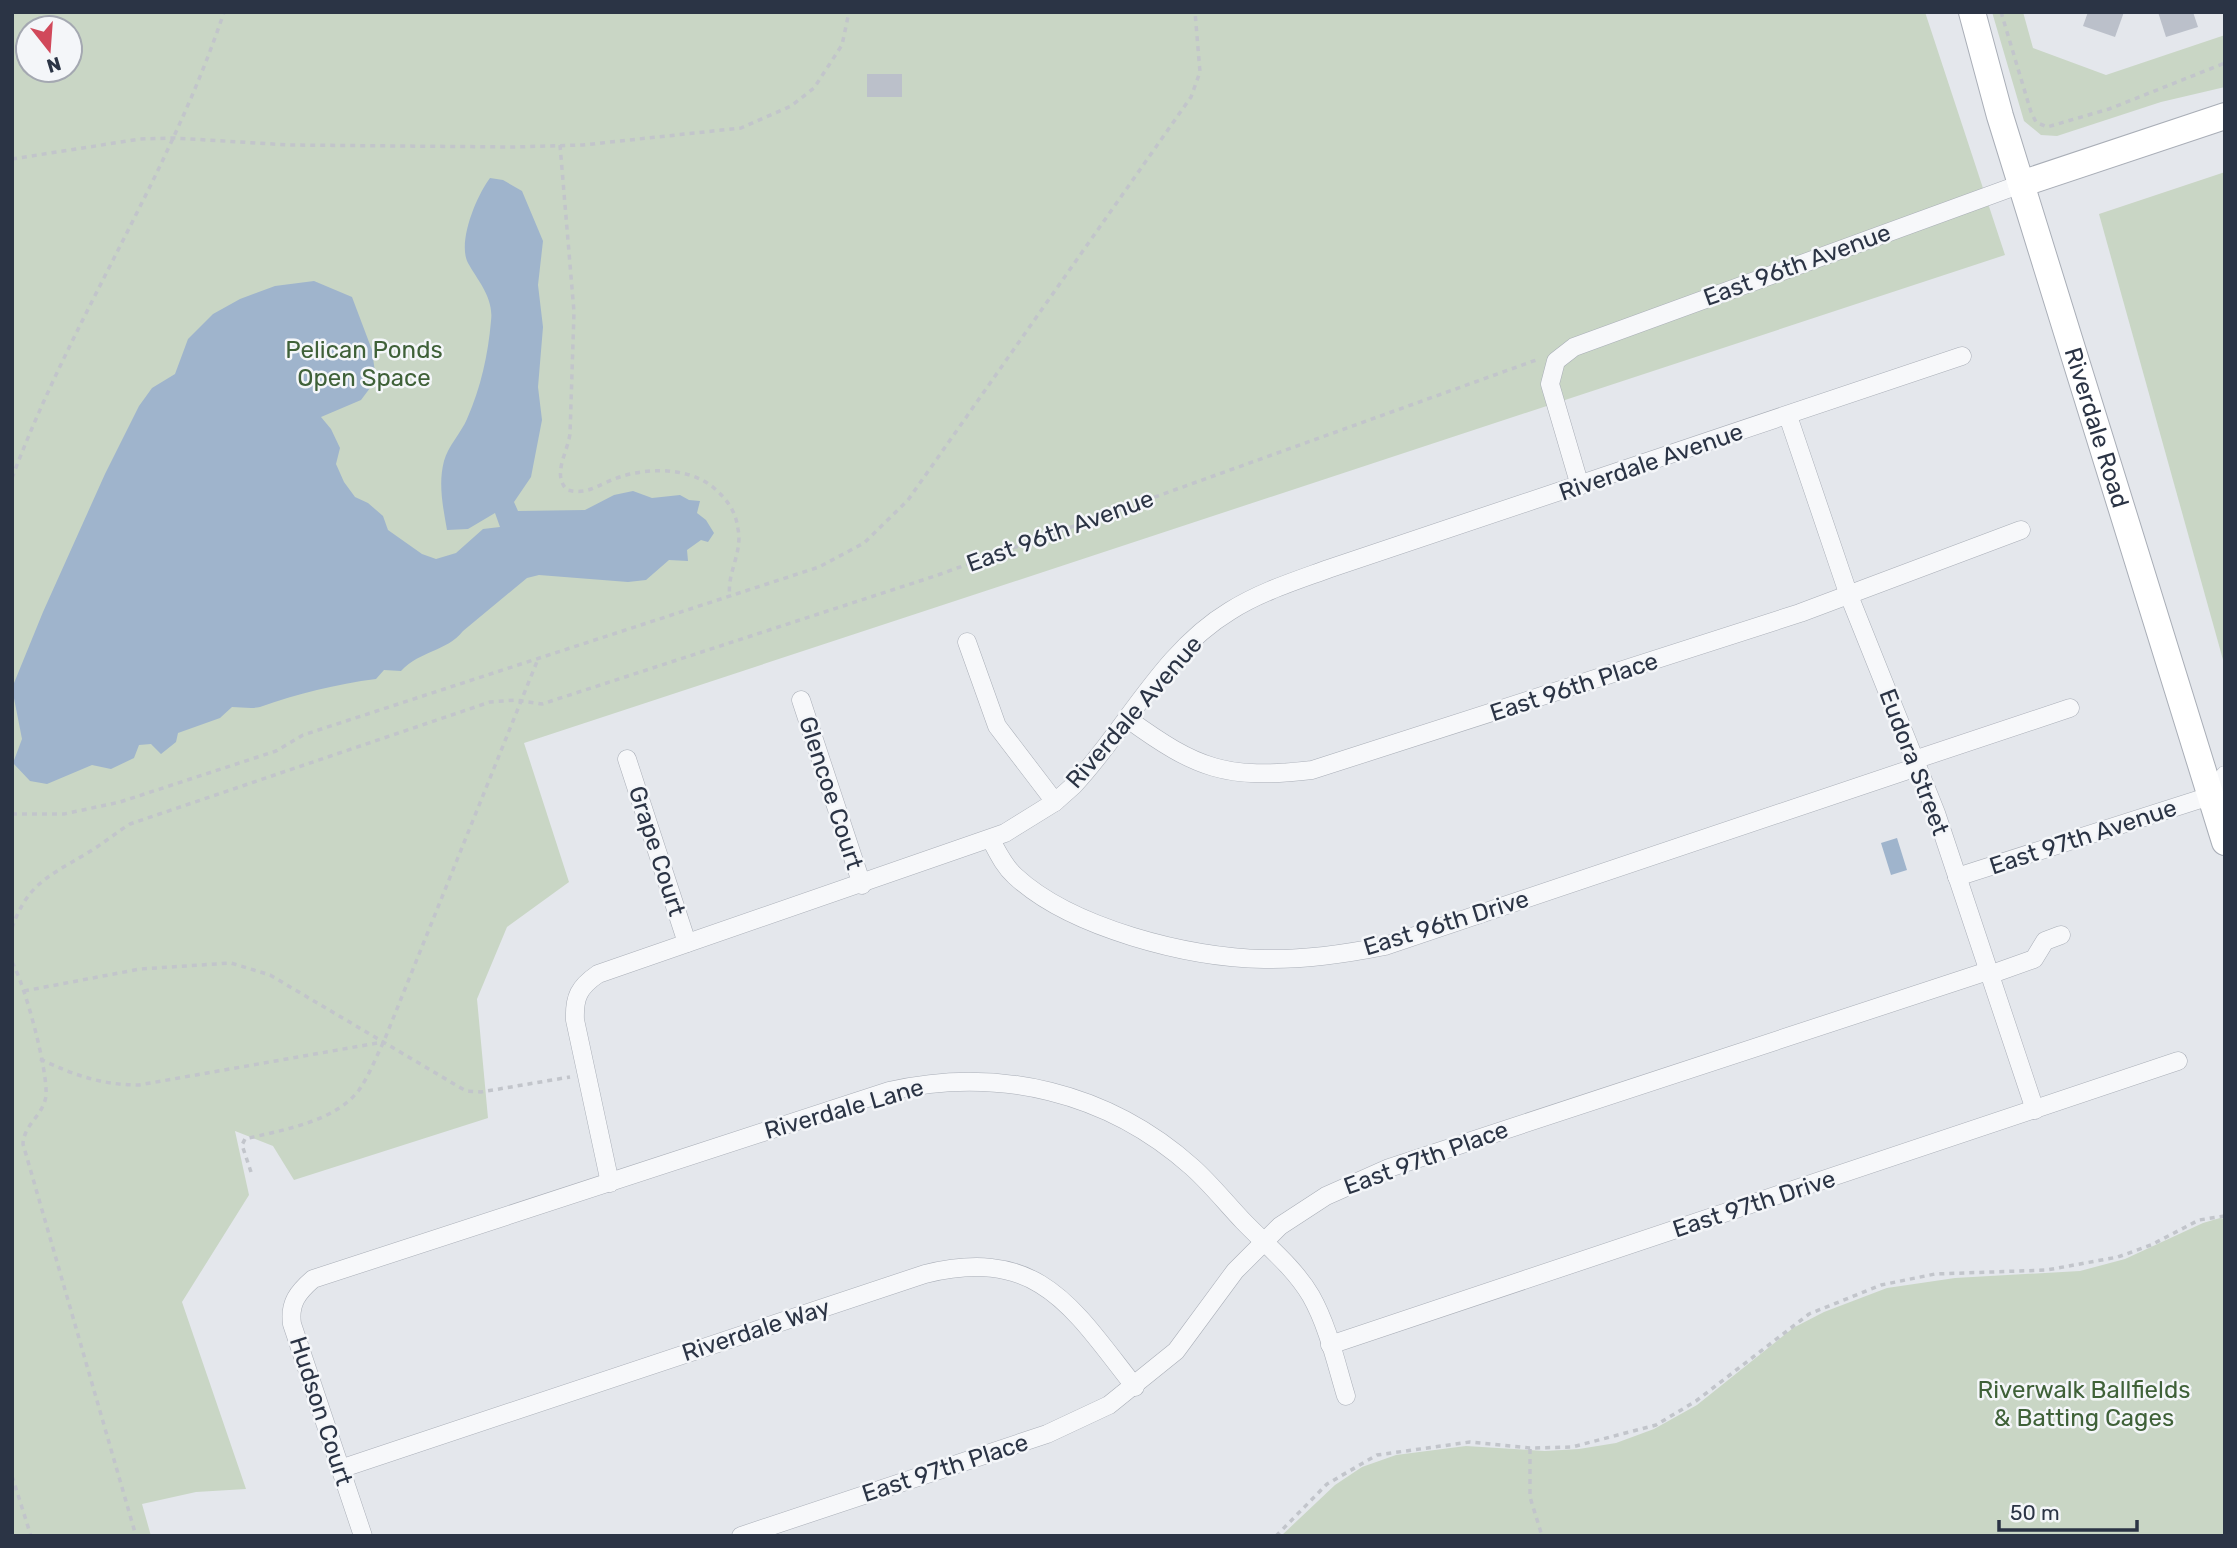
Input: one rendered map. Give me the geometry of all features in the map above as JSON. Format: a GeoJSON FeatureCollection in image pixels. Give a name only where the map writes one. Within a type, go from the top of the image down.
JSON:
{"type":"FeatureCollection","features":[{"type":"Feature","properties":{"kind":"street","name":"Riverdale Road"},"geometry":{"type":"LineString","coordinates":[[1972,12],[2021,184],[2220,791],[2225,842]]}},
{"type":"Feature","properties":{"kind":"street"},"geometry":{"type":"LineString","coordinates":[[2021,184],[2225,116]]}},
{"type":"Feature","properties":{"kind":"street","name":"East 96th Avenue"},"geometry":{"type":"LineString","coordinates":[[1574,347],[2021,184]]}},
{"type":"Feature","properties":{"kind":"street"},"geometry":{"type":"LineString","coordinates":[[1574,347],[1556,361],[1550,384],[1580,485]]}},
{"type":"Feature","properties":{"kind":"street","name":"Riverdale Avenue"},"geometry":{"type":"LineString","coordinates":[[610,1183],[575,1020],[576,996],[580,989],[598,974],[991,841],[1055,802],[1085,773],[1178,655],[1228,612],[1250,599],[1328,569],[1962,356]]}},
{"type":"Feature","properties":{"kind":"street","name":"Eudora Street"},"geometry":{"type":"LineString","coordinates":[[1787,416],[1848,593],[1936,813],[2035,1110]]}},
{"type":"Feature","properties":{"kind":"street","name":"East 96th Place"},"geometry":{"type":"LineString","coordinates":[[1128,719],[1179,755],[1206,766],[1258,773],[1312,770],[1773,622],[2021,530]]}},
{"type":"Feature","properties":{"kind":"street"},"geometry":{"type":"LineString","coordinates":[[967,642],[997,726],[1055,802]]}},
{"type":"Feature","properties":{"kind":"street","name":"Glencoe Court"},"geometry":{"type":"LineString","coordinates":[[801,701],[862,885]]}},
{"type":"Feature","properties":{"kind":"street","name":"East 96th Drive"},"geometry":{"type":"LineString","coordinates":[[991,841],[1004,864],[1036,892],[1104,926],[1134,937],[1184,951],[1238,958],[1325,957],[1385,946],[2070,708]]}},
{"type":"Feature","properties":{"kind":"street","name":"Grape Court"},"geometry":{"type":"LineString","coordinates":[[627,759],[687,943]]}},
{"type":"Feature","properties":{"kind":"street","name":"East 97th Avenue"},"geometry":{"type":"LineString","coordinates":[[1957,877],[2220,791]]}},
{"type":"Feature","properties":{"kind":"street","name":"East 97th Place"},"geometry":{"type":"LineString","coordinates":[[741,1536],[1047,1434],[1100,1410],[1135,1387],[1176,1352],[1236,1271],[1263,1242],[1290,1219],[1326,1196],[1389,1168],[2034,959],[2045,942],[2061,935]]}},
{"type":"Feature","properties":{"kind":"street","name":"East 97th Drive"},"geometry":{"type":"LineString","coordinates":[[1330,1345],[2178,1061]]}},
{"type":"Feature","properties":{"kind":"street","name":"Riverdale Lane"},"geometry":{"type":"LineString","coordinates":[[302,1288],[324,1274],[889,1091],[933,1083],[999,1081],[1034,1086],[1079,1099],[1132,1123],[1193,1168],[1304,1286],[1330,1345],[1346,1396]]}},
{"type":"Feature","properties":{"kind":"street","name":"Riverdale Way"},"geometry":{"type":"LineString","coordinates":[[340,1469],[925,1274],[962,1266],[1016,1272],[1054,1291],[1076,1312],[1135,1387]]}},
{"type":"Feature","properties":{"kind":"street","name":"Hudson Court"},"geometry":{"type":"LineString","coordinates":[[302,1288],[291,1306],[292,1324],[363,1536]]}},
{"type":"Feature","properties":{"kind":"path"},"geometry":{"type":"LineString","coordinates":[[13,475],[30,428],[65,353],[174,138],[204,72],[224,12]]}},
{"type":"Feature","properties":{"kind":"path"},"geometry":{"type":"LineString","coordinates":[[12,159],[140,139],[174,138],[303,145],[560,145],[741,128],[769,118],[814,88],[842,45],[849,12]]}},
{"type":"Feature","properties":{"kind":"path"},"geometry":{"type":"LineString","coordinates":[[12,814],[64,814],[147,794],[276,751],[303,735],[730,597],[830,561],[864,542],[908,500],[1191,97],[1200,72],[1195,12]]}},
{"type":"Feature","properties":{"kind":"path"},"geometry":{"type":"LineString","coordinates":[[2001,12],[2031,112],[2036,122],[2047,127],[2109,109],[2225,63]]}},
{"type":"Feature","properties":{"kind":"path"},"geometry":{"type":"LineString","coordinates":[[560,145],[574,312],[570,434],[567,453],[558,472],[560,482],[567,490],[587,491],[633,475],[681,471],[708,483],[726,499],[738,526],[740,539],[729,585],[730,597]]}},
{"type":"Feature","properties":{"kind":"path","name":"East 96th Avenue"},"geometry":{"type":"LineString","coordinates":[[521,701],[542,704],[935,576],[1574,347]]}},
{"type":"Feature","properties":{"kind":"path"},"geometry":{"type":"LineString","coordinates":[[251,1172],[242,1145],[245,1139],[339,1108],[359,1090],[384,1041],[537,659]]}},
{"type":"Feature","properties":{"kind":"path"},"geometry":{"type":"LineString","coordinates":[[12,928],[19,908],[30,890],[59,867],[85,855],[130,824],[490,702],[521,701]]}},
{"type":"Feature","properties":{"kind":"path"},"geometry":{"type":"LineString","coordinates":[[12,962],[24,992],[46,1098],[40,1111],[23,1130],[23,1144],[136,1536]]}},
{"type":"Feature","properties":{"kind":"path"},"geometry":{"type":"LineString","coordinates":[[24,992],[140,969],[231,963],[270,975],[466,1091],[481,1092],[586,1074]]}},
{"type":"Feature","properties":{"kind":"path"},"geometry":{"type":"LineString","coordinates":[[40,1059],[85,1080],[112,1085],[139,1084],[384,1041]]}},
{"type":"Feature","properties":{"kind":"path"},"geometry":{"type":"LineString","coordinates":[[1276,1536],[1327,1484],[1377,1455],[1470,1441],[1530,1448],[1572,1447],[1656,1425],[1696,1401],[1809,1314],[1881,1285],[1936,1274],[2048,1270],[2118,1257],[2151,1245],[2199,1220],[2225,1216]]}},
{"type":"Feature","properties":{"kind":"path"},"geometry":{"type":"LineString","coordinates":[[1530,1448],[1530,1497],[1541,1534],[1534,1536]]}},
{"type":"Feature","properties":{"kind":"path"},"geometry":{"type":"LineString","coordinates":[[12,1476],[31,1536]]}},
{"type":"Feature","properties":{"kind":"green space","name":"Pelican Ponds Open Space"},"geometry":{"type":"Polygon","coordinates":[[[12,12],[1925,12],[2005,255],[524,743],[569,882],[507,927],[477,999],[488,1118],[294,1180],[273,1146],[235,1131],[249,1195],[182,1302],[246,1489],[196,1492],[142,1504],[151,1536],[12,1536],[12,12]]]}},
{"type":"Feature","properties":{"kind":"green space"},"geometry":{"type":"Polygon","coordinates":[[[1992,12],[2023,12],[2033,48],[2106,75],[2225,35],[2225,87],[2161,102],[2057,136],[2041,135],[2024,121],[1992,12]]]}},
{"type":"Feature","properties":{"kind":"green space"},"geometry":{"type":"Polygon","coordinates":[[[2225,172],[2225,667],[2099,214],[2225,172]]]}},
{"type":"Feature","properties":{"kind":"green space","name":"Riverwalk Ballfields & Batting Cages"},"geometry":{"type":"Polygon","coordinates":[[[2225,1219],[2225,1536],[1281,1536],[1335,1485],[1362,1467],[1396,1455],[1466,1446],[1545,1451],[1579,1449],[1616,1443],[1654,1429],[1697,1405],[1793,1328],[1824,1312],[1887,1288],[1955,1278],[2080,1271],[2125,1259],[2203,1223],[2225,1219]]]}},
{"type":"Feature","properties":{"kind":"water"},"geometry":{"type":"Polygon","coordinates":[[[490,178],[503,180],[522,191],[543,241],[538,285],[543,327],[538,387],[542,420],[531,477],[514,502],[518,511],[585,510],[614,495],[633,491],[652,498],[680,495],[689,500],[700,501],[697,513],[706,520],[714,533],[708,542],[701,540],[687,550],[688,561],[669,560],[646,580],[628,582],[539,575],[527,578],[456,638],[401,671],[384,670],[376,679],[317,690],[260,707],[232,707],[220,718],[178,733],[176,742],[161,754],[151,744],[139,745],[134,758],[111,769],[92,765],[47,784],[30,781],[13,763],[22,739],[12,688],[43,612],[139,406],[152,388],[175,374],[188,339],[213,314],[240,299],[275,286],[314,281],[352,297],[372,350],[376,380],[361,400],[321,417],[331,429],[340,448],[336,464],[344,482],[355,497],[368,503],[383,516],[388,530],[422,554],[436,559],[456,553],[483,529],[500,527],[495,513],[468,529],[447,530],[441,487],[444,461],[472,407],[488,346],[490,305],[468,263],[465,243],[474,207],[490,178]]]}},
{"type":"Feature","properties":{"kind":"water"},"geometry":{"type":"Polygon","coordinates":[[[1897,838],[1907,870],[1891,875],[1881,843],[1897,838]]]}},
{"type":"Feature","properties":{"kind":"building"},"geometry":{"type":"Polygon","coordinates":[[[2088,12],[2124,12],[2115,37],[2083,26],[2088,12]]]}},
{"type":"Feature","properties":{"kind":"building"},"geometry":{"type":"Polygon","coordinates":[[[2158,12],[2193,12],[2198,27],[2166,37],[2158,12]]]}},
{"type":"Feature","properties":{"kind":"building"},"geometry":{"type":"Polygon","coordinates":[[[867,74],[902,74],[902,97],[867,97],[867,74]]]}}]}
